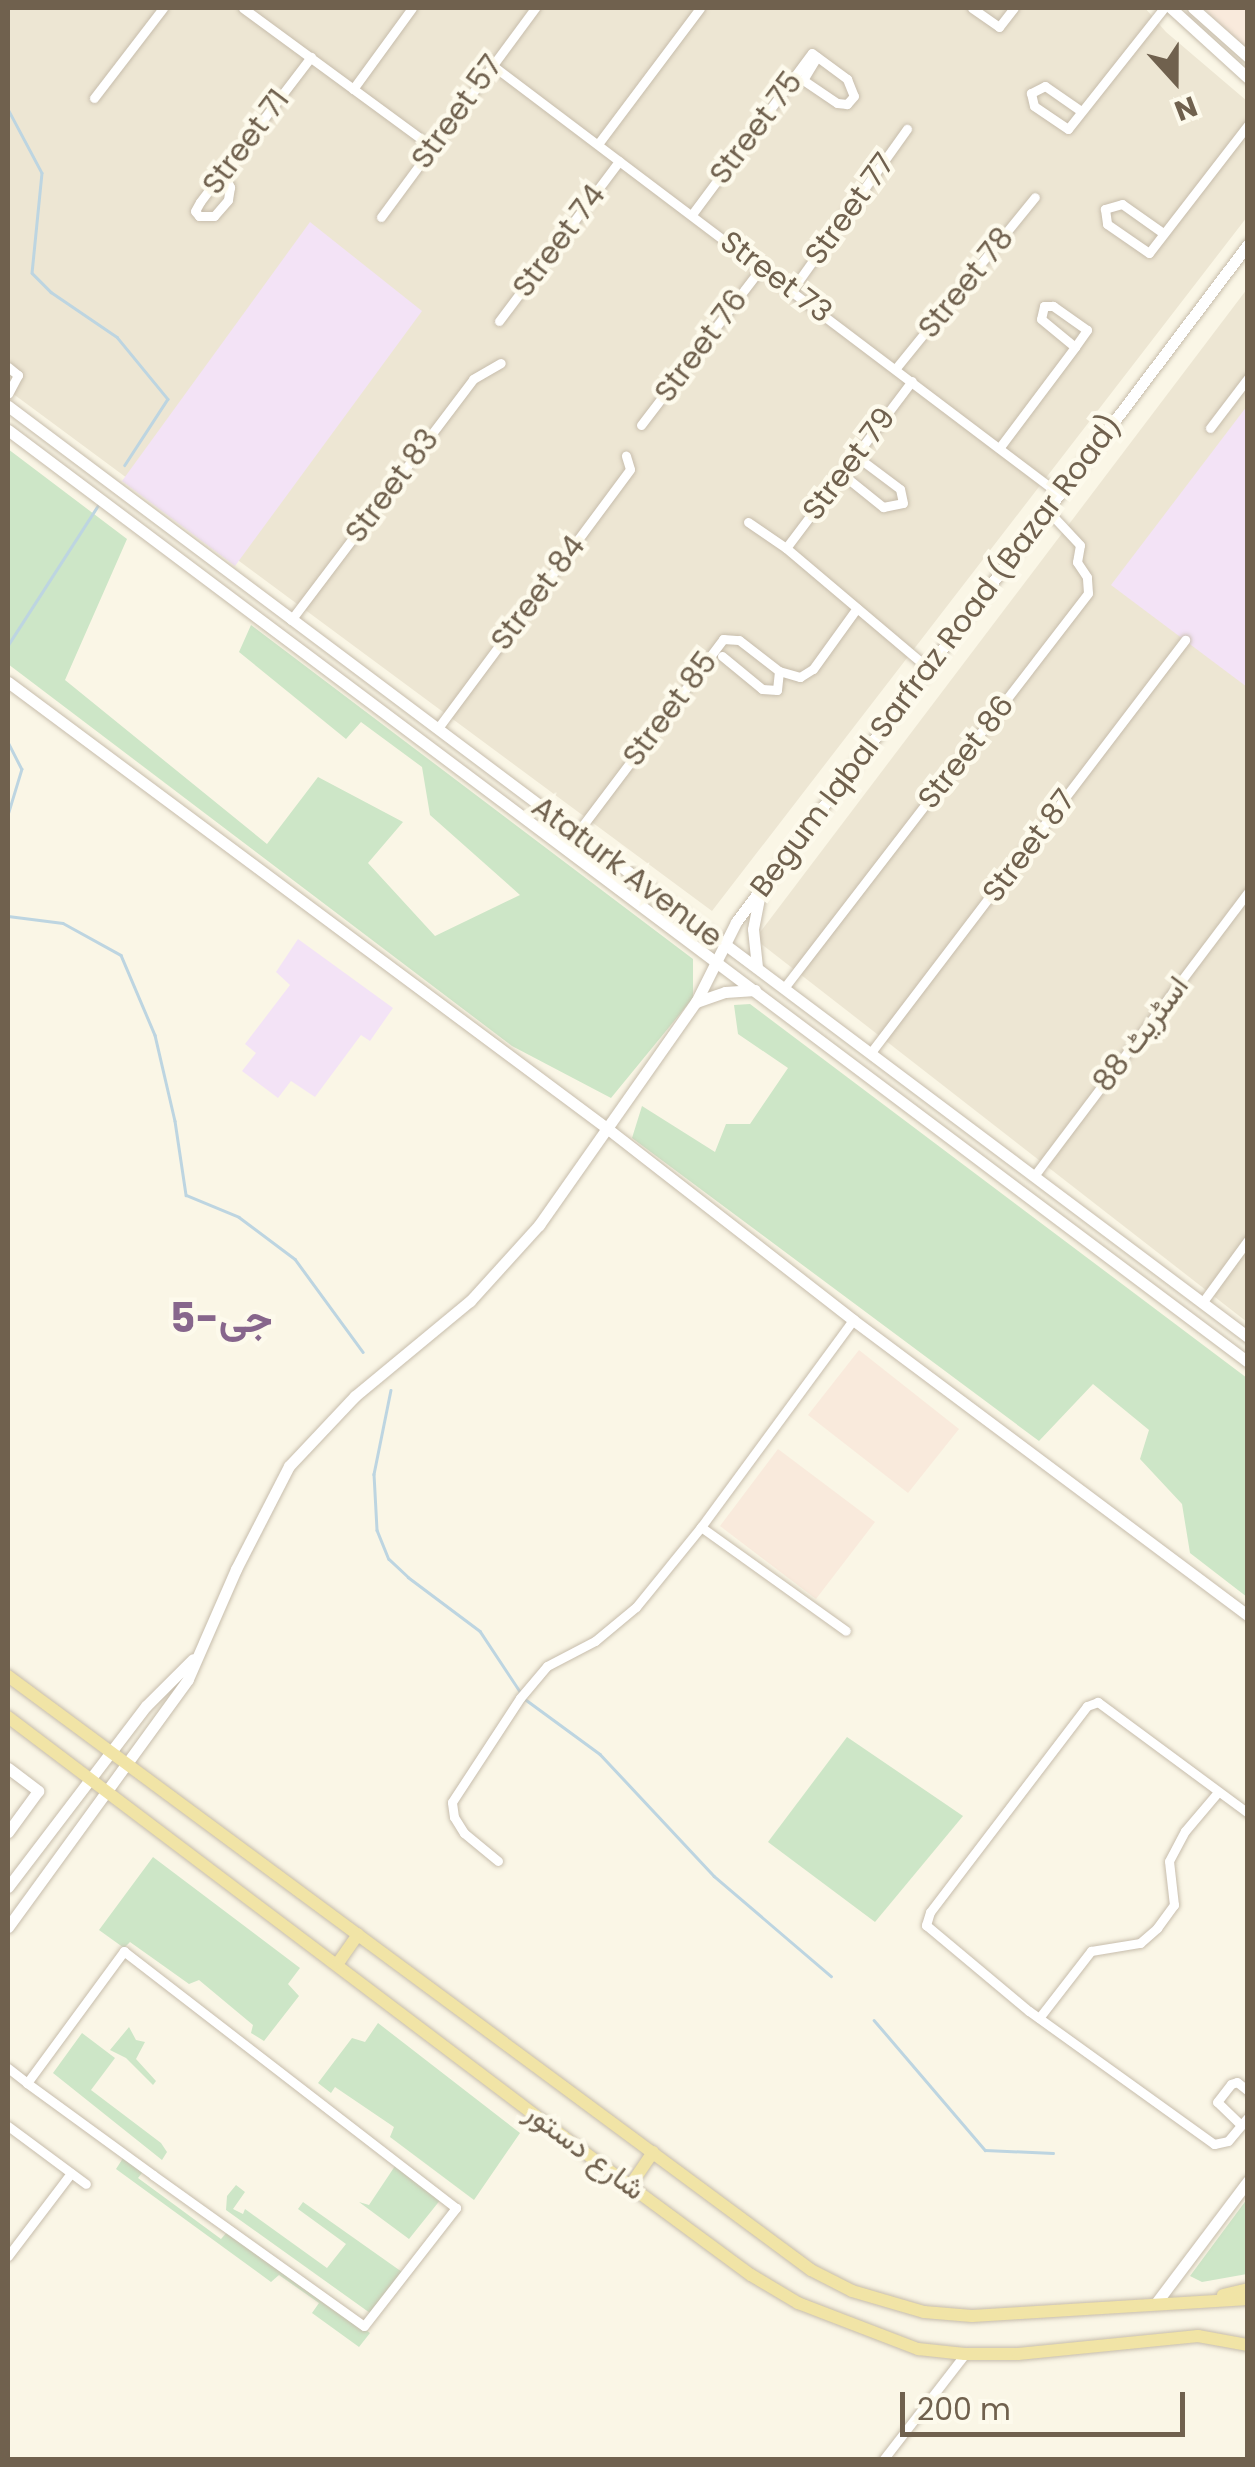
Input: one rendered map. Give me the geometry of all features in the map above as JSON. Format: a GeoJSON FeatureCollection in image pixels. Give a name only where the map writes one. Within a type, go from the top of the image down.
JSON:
{"type":"FeatureCollection","features":[{"type":"Feature","properties":{"kind":"main road","name":"شارع دستور"},"geometry":{"type":"LineString","coordinates":[[8,1676],[811,2270],[852,2291],[924,2312],[972,2316],[1248,2300]]}},
{"type":"Feature","properties":{"kind":"main road","name":"شارع دستور"},"geometry":{"type":"LineString","coordinates":[[8,1717],[750,2275],[798,2302],[918,2349],[965,2354],[1018,2354],[1187,2336],[1248,2344]]}},
{"type":"Feature","properties":{"kind":"main road"},"geometry":{"type":"LineString","coordinates":[[338,1964],[358,1934]]}},
{"type":"Feature","properties":{"kind":"main road"},"geometry":{"type":"LineString","coordinates":[[630,2186],[653,2152]]}},
{"type":"Feature","properties":{"kind":"main road"},"geometry":{"type":"LineString","coordinates":[[1202,2301],[1248,2289]]}},
{"type":"Feature","properties":{"kind":"street"},"geometry":{"type":"LineString","coordinates":[[94,98],[163,8]]}},
{"type":"Feature","properties":{"kind":"street"},"geometry":{"type":"LineString","coordinates":[[353,89],[412,8]]}},
{"type":"Feature","properties":{"kind":"street","name":"Street 57"},"geometry":{"type":"LineString","coordinates":[[380,217],[534,8]]}},
{"type":"Feature","properties":{"kind":"street"},"geometry":{"type":"LineString","coordinates":[[598,144],[700,8]]}},
{"type":"Feature","properties":{"kind":"street"},"geometry":{"type":"LineString","coordinates":[[972,8],[999,27],[1012,8]]}},
{"type":"Feature","properties":{"kind":"street"},"geometry":{"type":"LineString","coordinates":[[1082,111],[1045,86],[1031,93],[1034,106],[1068,129],[1167,8],[1248,78]]}},
{"type":"Feature","properties":{"kind":"street"},"geometry":{"type":"LineString","coordinates":[[1193,8],[1245,49]]}},
{"type":"Feature","properties":{"kind":"street"},"geometry":{"type":"LineString","coordinates":[[251,10],[432,147]]}},
{"type":"Feature","properties":{"kind":"street","name":"Street 75"},"geometry":{"type":"LineString","coordinates":[[693,214],[812,53],[847,79],[854,96],[847,104],[837,103],[803,80],[817,57]]}},
{"type":"Feature","properties":{"kind":"street","name":"Street 71"},"geometry":{"type":"LineString","coordinates":[[224,172],[230,187],[228,200],[214,216],[195,212],[224,172],[310,57]]}},
{"type":"Feature","properties":{"kind":"street","name":"Street 73"},"geometry":{"type":"LineString","coordinates":[[492,65],[1058,493]]}},
{"type":"Feature","properties":{"kind":"street"},"geometry":{"type":"LineString","coordinates":[[1163,233],[1122,204],[1105,209],[1107,224],[1148,253],[1248,125]]}},
{"type":"Feature","properties":{"kind":"street","name":"Street 77"},"geometry":{"type":"LineString","coordinates":[[792,290],[908,129]]}},
{"type":"Feature","properties":{"kind":"street","name":"Street 74"},"geometry":{"type":"LineString","coordinates":[[499,320],[619,161]]}},
{"type":"Feature","properties":{"kind":"street","name":"Street 78"},"geometry":{"type":"LineString","coordinates":[[896,368],[1035,197]]}},
{"type":"Feature","properties":{"kind":"street","name":"Begum Iqbal Sarfraz Road (Bazar Road)"},"geometry":{"type":"LineString","coordinates":[[8,1927],[188,1678],[265,1511],[299,1453],[355,1396],[504,1267],[608,1129],[696,1002],[760,890],[1050,512],[1058,493],[1248,244]]}},
{"type":"Feature","properties":{"kind":"street","name":"Street 76"},"geometry":{"type":"LineString","coordinates":[[641,425],[762,266]]}},
{"type":"Feature","properties":{"kind":"street"},"geometry":{"type":"LineString","coordinates":[[1000,446],[1075,347],[1087,330],[1053,306],[1044,306],[1040,319],[1075,347]]}},
{"type":"Feature","properties":{"kind":"street","name":"Street 83"},"geometry":{"type":"LineString","coordinates":[[291,620],[473,379],[500,363]]}},
{"type":"Feature","properties":{"kind":"street"},"geometry":{"type":"LineString","coordinates":[[8,367],[18,375],[8,394]]}},
{"type":"Feature","properties":{"kind":"street"},"geometry":{"type":"LineString","coordinates":[[1210,428],[1248,378]]}},
{"type":"Feature","properties":{"kind":"street","name":"Street 79"},"geometry":{"type":"LineString","coordinates":[[786,548],[912,381]]}},
{"type":"Feature","properties":{"kind":"street","name":"Ataturk Avenue"},"geometry":{"type":"LineString","coordinates":[[8,406],[1248,1338]]}},
{"type":"Feature","properties":{"kind":"street","name":"Ataturk Avenue"},"geometry":{"type":"LineString","coordinates":[[8,430],[1248,1362]]}},
{"type":"Feature","properties":{"kind":"street","name":"Street 84"},"geometry":{"type":"LineString","coordinates":[[438,728],[630,469],[626,456]]}},
{"type":"Feature","properties":{"kind":"street"},"geometry":{"type":"LineString","coordinates":[[842,474],[883,507],[903,503],[900,488],[856,456]]}},
{"type":"Feature","properties":{"kind":"street","name":"Street 86"},"geometry":{"type":"LineString","coordinates":[[784,988],[1088,593],[1087,576],[1077,562],[1080,544],[1050,512]]}},
{"type":"Feature","properties":{"kind":"street"},"geometry":{"type":"LineString","coordinates":[[748,522],[786,548],[929,669]]}},
{"type":"Feature","properties":{"kind":"street"},"geometry":{"type":"LineString","coordinates":[[246,610],[257,594]]}},
{"type":"Feature","properties":{"kind":"street"},"geometry":{"type":"LineString","coordinates":[[722,656],[762,688],[776,690],[779,672],[800,677],[813,668],[857,608]]}},
{"type":"Feature","properties":{"kind":"street","name":"Street 85"},"geometry":{"type":"LineString","coordinates":[[577,833],[723,639],[739,640],[779,672]]}},
{"type":"Feature","properties":{"kind":"street","name":"Street 87"},"geometry":{"type":"LineString","coordinates":[[872,1052],[1186,640]]}},
{"type":"Feature","properties":{"kind":"street"},"geometry":{"type":"LineString","coordinates":[[8,682],[608,1129],[852,1320],[1248,1616]]}},
{"type":"Feature","properties":{"kind":"street"},"geometry":{"type":"LineString","coordinates":[[756,967],[753,930],[760,890]]}},
{"type":"Feature","properties":{"kind":"street","name":"اسٹریٹ 88"},"geometry":{"type":"LineString","coordinates":[[1034,1176],[1248,892]]}},
{"type":"Feature","properties":{"kind":"street"},"geometry":{"type":"LineString","coordinates":[[696,1002],[724,992],[755,990]]}},
{"type":"Feature","properties":{"kind":"street"},"geometry":{"type":"LineString","coordinates":[[1202,1303],[1248,1240]]}},
{"type":"Feature","properties":{"kind":"street"},"geometry":{"type":"LineString","coordinates":[[1155,1293],[1168,1276]]}},
{"type":"Feature","properties":{"kind":"street"},"geometry":{"type":"LineString","coordinates":[[498,1861],[464,1833],[454,1817],[452,1802],[520,1698],[554,1660],[595,1640],[636,1607],[700,1527],[852,1320]]}},
{"type":"Feature","properties":{"kind":"street"},"geometry":{"type":"LineString","coordinates":[[700,1527],[846,1631]]}},
{"type":"Feature","properties":{"kind":"street"},"geometry":{"type":"LineString","coordinates":[[8,1887],[146,1706],[196,1656]]}},
{"type":"Feature","properties":{"kind":"street"},"geometry":{"type":"LineString","coordinates":[[1248,1813],[1098,1702],[1087,1706],[930,1912],[926,1925],[1039,2018],[1214,2144],[1228,2141],[1244,2121],[1217,2102],[1237,2082],[1248,2090]]}},
{"type":"Feature","properties":{"kind":"street"},"geometry":{"type":"LineString","coordinates":[[8,1768],[38,1791],[8,1832]]}},
{"type":"Feature","properties":{"kind":"street"},"geometry":{"type":"LineString","coordinates":[[1039,2018],[1092,1951],[1140,1943],[1157,1928],[1174,1905],[1169,1861],[1185,1831],[1218,1792]]}},
{"type":"Feature","properties":{"kind":"street"},"geometry":{"type":"LineString","coordinates":[[8,2068],[27,2082],[364,2326],[456,2208],[124,1951],[27,2082]]}},
{"type":"Feature","properties":{"kind":"street"},"geometry":{"type":"LineString","coordinates":[[8,2126],[86,2184]]}},
{"type":"Feature","properties":{"kind":"street"},"geometry":{"type":"LineString","coordinates":[[8,2256],[71,2173]]}},
{"type":"Feature","properties":{"kind":"street"},"geometry":{"type":"LineString","coordinates":[[1156,2303],[1248,2182]]}},
{"type":"Feature","properties":{"kind":"street"},"geometry":{"type":"LineString","coordinates":[[883,2460],[965,2354]]}},
{"type":"Feature","properties":{"kind":"shaded area"},"geometry":{"type":"Polygon","coordinates":[[[8,8],[1145,8],[1166,32],[1247,101],[1247,217],[712,911],[8,390],[8,8]]]}},
{"type":"Feature","properties":{"kind":"shaded area"},"geometry":{"type":"Polygon","coordinates":[[[1203,8],[1247,8],[1247,49],[1235,38],[1203,8]]]}},
{"type":"Feature","properties":{"kind":"shaded area"},"geometry":{"type":"Polygon","coordinates":[[[310,222],[422,311],[235,566],[122,481],[310,222]]]}},
{"type":"Feature","properties":{"kind":"shaded area"},"geometry":{"type":"Polygon","coordinates":[[[1247,289],[1247,1322],[755,939],[1247,289]]]}},
{"type":"Feature","properties":{"kind":"shaded area"},"geometry":{"type":"Polygon","coordinates":[[[1247,406],[1247,687],[1111,585],[1247,406]]]}},
{"type":"Feature","properties":{"kind":"shaded area"},"geometry":{"type":"Polygon","coordinates":[[[298,939],[393,1008],[370,1041],[361,1035],[315,1097],[291,1081],[278,1098],[242,1071],[256,1053],[245,1044],[290,985],[276,972],[298,939]]]}},
{"type":"Feature","properties":{"kind":"shaded area"},"geometry":{"type":"Polygon","coordinates":[[[859,1350],[959,1429],[908,1493],[808,1415],[859,1350]]]}},
{"type":"Feature","properties":{"kind":"shaded area"},"geometry":{"type":"Polygon","coordinates":[[[778,1449],[875,1522],[816,1599],[720,1526],[778,1449]]]}},
{"type":"Feature","properties":{"kind":"green space"},"geometry":{"type":"Polygon","coordinates":[[[8,449],[127,539],[65,680],[267,844],[318,777],[403,822],[368,863],[435,936],[520,895],[430,815],[422,767],[361,722],[346,739],[239,652],[251,625],[693,959],[693,998],[611,1098],[512,1046],[8,664],[8,449]]]}},
{"type":"Feature","properties":{"kind":"green space"},"geometry":{"type":"Polygon","coordinates":[[[750,1004],[1247,1378],[1247,1597],[1190,1553],[1182,1504],[1140,1459],[1149,1430],[1093,1384],[1039,1441],[632,1138],[642,1106],[715,1152],[726,1124],[750,1124],[788,1068],[738,1034],[734,1005],[750,1004]]]}},
{"type":"Feature","properties":{"kind":"green space"},"geometry":{"type":"Polygon","coordinates":[[[847,1737],[963,1816],[875,1922],[768,1842],[847,1737]]]}},
{"type":"Feature","properties":{"kind":"green space"},"geometry":{"type":"Polygon","coordinates":[[[153,1857],[300,1968],[288,1984],[299,1996],[264,2041],[251,2033],[253,2025],[199,1980],[189,1984],[130,1942],[124,1948],[99,1930],[153,1857]]]}},
{"type":"Feature","properties":{"kind":"green space"},"geometry":{"type":"Polygon","coordinates":[[[378,2023],[520,2133],[474,2200],[390,2137],[394,2127],[335,2087],[331,2093],[318,2083],[352,2038],[365,2042],[378,2023]]]}},
{"type":"Feature","properties":{"kind":"green space"},"geometry":{"type":"Polygon","coordinates":[[[129,2027],[136,2040],[145,2042],[136,2059],[156,2081],[153,2085],[126,2058],[110,2050],[129,2027]]]}},
{"type":"Feature","properties":{"kind":"green space"},"geometry":{"type":"Polygon","coordinates":[[[82,2033],[115,2058],[91,2090],[161,2143],[167,2152],[162,2160],[53,2073],[82,2033]]]}},
{"type":"Feature","properties":{"kind":"green space"},"geometry":{"type":"Polygon","coordinates":[[[125,2155],[145,2169],[138,2178],[221,2239],[228,2231],[370,2333],[359,2347],[312,2313],[319,2303],[279,2275],[271,2282],[116,2169],[125,2155]]]}},
{"type":"Feature","properties":{"kind":"green space"},"geometry":{"type":"Polygon","coordinates":[[[395,2166],[441,2199],[409,2239],[359,2202],[369,2205],[395,2166]]]}},
{"type":"Feature","properties":{"kind":"green space"},"geometry":{"type":"Polygon","coordinates":[[[236,2185],[245,2192],[233,2209],[243,2214],[245,2209],[327,2268],[346,2244],[298,2209],[303,2202],[402,2272],[370,2313],[226,2210],[227,2196],[236,2185]]]}},
{"type":"Feature","properties":{"kind":"green space"},"geometry":{"type":"Polygon","coordinates":[[[1247,2199],[1247,2274],[1202,2282],[1190,2276],[1247,2199]]]}},
{"type":"Feature","properties":{"kind":"waterway"},"geometry":{"type":"LineString","coordinates":[[8,109],[42,173],[32,273],[51,292],[117,337],[168,399],[125,465]]}},
{"type":"Feature","properties":{"kind":"waterway"},"geometry":{"type":"LineString","coordinates":[[8,645],[99,504]]}},
{"type":"Feature","properties":{"kind":"waterway"},"geometry":{"type":"LineString","coordinates":[[8,742],[22,769],[8,815]]}},
{"type":"Feature","properties":{"kind":"waterway"},"geometry":{"type":"LineString","coordinates":[[8,916],[63,923],[121,955],[155,1035],[175,1121],[186,1195],[239,1217],[295,1259],[363,1352]]}},
{"type":"Feature","properties":{"kind":"waterway"},"geometry":{"type":"LineString","coordinates":[[391,1390],[374,1474],[377,1530],[389,1559],[480,1631],[521,1693]]}},
{"type":"Feature","properties":{"kind":"waterway"},"geometry":{"type":"LineString","coordinates":[[525,1699],[600,1754],[714,1876],[831,1976]]}},
{"type":"Feature","properties":{"kind":"waterway"},"geometry":{"type":"LineString","coordinates":[[874,2020],[985,2150],[1053,2153]]}},
{"type":"Feature","properties":{"kind":"district","name":"جی-5"},"geometry":{"type":"Point","coordinates":[221,1318]}}]}
